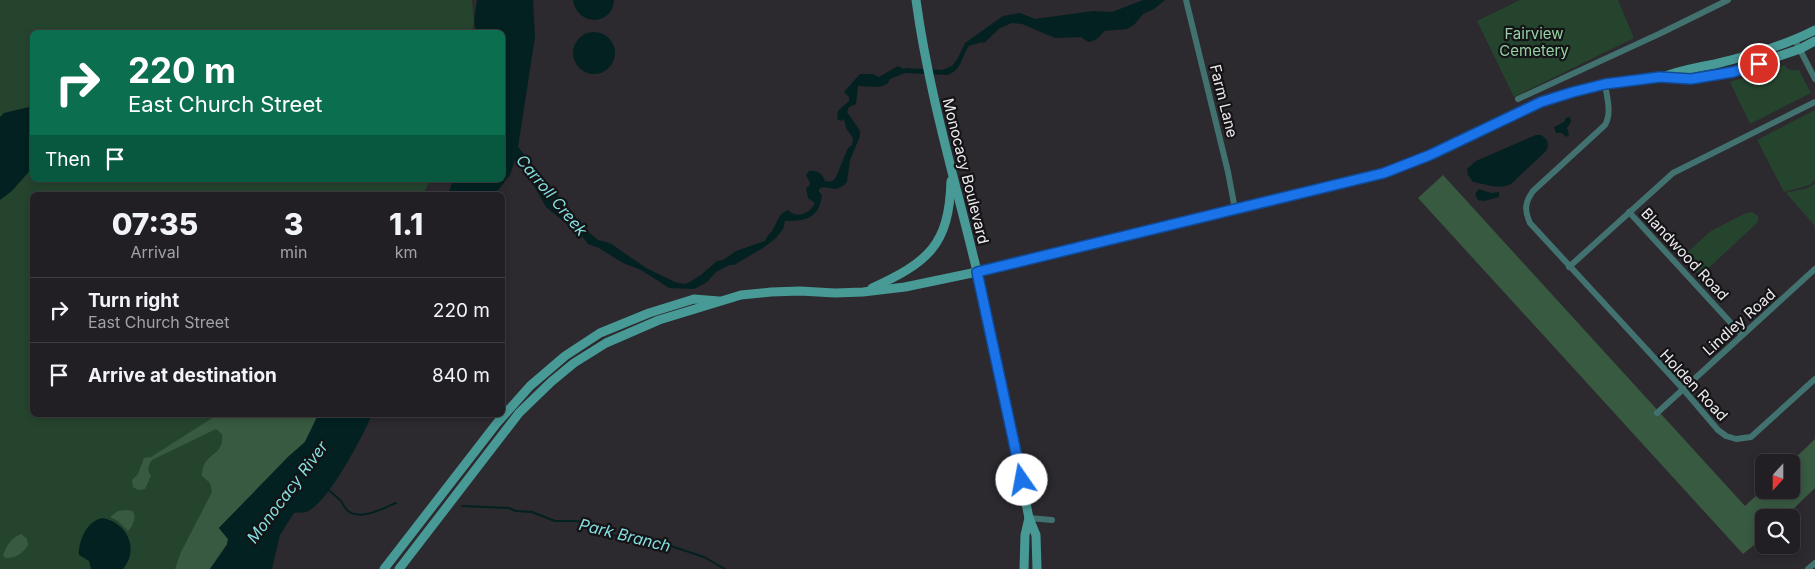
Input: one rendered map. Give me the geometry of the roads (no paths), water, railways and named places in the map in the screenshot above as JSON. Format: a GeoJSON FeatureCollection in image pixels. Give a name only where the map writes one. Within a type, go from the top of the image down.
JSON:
{"type":"FeatureCollection","features":[{"type":"Feature","properties":{"kind":"main road","name":"Monocacy Boulevard"},"geometry":{"type":"LineString","coordinates":[[916,0],[920,30],[936,107],[977,272],[1030,518],[1036,535],[1037,569]]}},
{"type":"Feature","properties":{"kind":"main road"},"geometry":{"type":"LineString","coordinates":[[399,569],[519,413],[574,363],[606,343],[659,320],[741,295],[771,292],[863,292],[905,287],[977,272],[1384,173],[1430,155],[1541,102],[1605,84],[1660,77],[1685,69],[1716,64],[1795,40],[1815,30]]}},
{"type":"Feature","properties":{"kind":"main road"},"geometry":{"type":"LineString","coordinates":[[1660,77],[1691,79],[1733,72],[1800,49],[1815,41]]}},
{"type":"Feature","properties":{"kind":"main road"},"geometry":{"type":"LineString","coordinates":[[863,292],[913,267],[933,247],[946,223],[952,170]]}},
{"type":"Feature","properties":{"kind":"main road"},"geometry":{"type":"LineString","coordinates":[[505,414],[530,386],[565,356],[600,332],[649,313],[694,299],[722,301]]}},
{"type":"Feature","properties":{"kind":"main road"},"geometry":{"type":"LineString","coordinates":[[384,569],[502,417]]}},
{"type":"Feature","properties":{"kind":"main road"},"geometry":{"type":"LineString","coordinates":[[1024,569],[1025,535],[1030,518]]}},
{"type":"Feature","properties":{"kind":"street","name":"Farm Lane"},"geometry":{"type":"LineString","coordinates":[[1186,0],[1236,209]]}},
{"type":"Feature","properties":{"kind":"street"},"geometry":{"type":"LineString","coordinates":[[1518,99],[1728,0]]}},
{"type":"Feature","properties":{"kind":"street"},"geometry":{"type":"LineString","coordinates":[[1795,40],[1815,79]]}},
{"type":"Feature","properties":{"kind":"street","name":"Holden Road"},"geometry":{"type":"LineString","coordinates":[[1605,84],[1609,114],[1605,125],[1533,191],[1526,203],[1526,211],[1530,223],[1683,389],[1718,430],[1731,438],[1741,440],[1757,433],[1815,379]]}},
{"type":"Feature","properties":{"kind":"street"},"geometry":{"type":"LineString","coordinates":[[1569,267],[1673,173],[1815,102]]}},
{"type":"Feature","properties":{"kind":"street","name":"Blandwood Road"},"geometry":{"type":"LineString","coordinates":[[1629,212],[1742,335]]}},
{"type":"Feature","properties":{"kind":"street","name":"Lindley Road"},"geometry":{"type":"LineString","coordinates":[[1657,413],[1815,269]]}},
{"type":"Feature","properties":{"kind":"street"},"geometry":{"type":"LineString","coordinates":[[1030,518],[1052,520]]}},
{"type":"Feature","properties":{"kind":"street"},"geometry":{"type":"LineString","coordinates":[[1808,569],[1815,562]]}},
{"type":"Feature","properties":{"kind":"water","name":"Carroll Creek"},"geometry":{"type":"Polygon","coordinates":[[[477,0],[533,0],[535,37],[518,147],[586,230],[598,240],[610,243],[646,268],[683,284],[701,275],[717,261],[723,260],[736,251],[765,241],[780,216],[788,210],[799,215],[813,207],[815,203],[808,198],[806,188],[810,183],[806,175],[809,171],[815,171],[821,174],[825,181],[829,182],[833,181],[836,177],[848,148],[852,145],[853,138],[846,128],[844,119],[841,121],[837,119],[838,111],[849,101],[849,97],[844,92],[860,74],[873,74],[879,77],[898,66],[904,69],[942,70],[952,66],[965,43],[1003,16],[1020,13],[1035,19],[1093,11],[1112,12],[1143,0],[1165,0],[1154,9],[1143,14],[1134,25],[1127,29],[1104,31],[1101,36],[1091,42],[1081,37],[1055,38],[1022,24],[1012,23],[1000,28],[984,43],[969,46],[958,67],[952,73],[947,75],[905,73],[890,79],[887,84],[879,87],[858,86],[856,104],[849,107],[847,112],[860,131],[860,136],[850,160],[847,182],[836,189],[823,187],[819,189],[822,195],[818,209],[814,214],[805,219],[785,221],[783,229],[776,238],[763,248],[734,265],[729,265],[716,272],[707,282],[694,289],[669,288],[641,270],[623,263],[599,248],[588,244],[577,230],[546,207],[519,162],[515,160],[510,175],[505,181],[505,30],[476,30],[474,21],[477,0]]]}},
{"type":"Feature","properties":{"kind":"water"},"geometry":{"type":"Polygon","coordinates":[[[573,0],[614,0],[608,15],[602,19],[595,20],[587,19],[581,15],[576,9],[573,0]]]}},
{"type":"Feature","properties":{"kind":"water"},"geometry":{"type":"Polygon","coordinates":[[[594,32],[609,38],[615,53],[609,68],[594,74],[579,68],[573,53],[579,38],[594,32]]]}},
{"type":"Feature","properties":{"kind":"water"},"geometry":{"type":"Polygon","coordinates":[[[30,107],[30,170],[12,191],[0,200],[0,117],[4,113],[30,107]]]}},
{"type":"Feature","properties":{"kind":"water"},"geometry":{"type":"Polygon","coordinates":[[[1570,117],[1571,122],[1567,128],[1569,135],[1566,137],[1562,133],[1556,133],[1554,127],[1570,117]]]}},
{"type":"Feature","properties":{"kind":"water"},"geometry":{"type":"Polygon","coordinates":[[[1536,135],[1541,135],[1547,140],[1548,146],[1546,151],[1511,184],[1497,187],[1487,185],[1473,182],[1468,175],[1467,169],[1476,161],[1536,135]]]}},
{"type":"Feature","properties":{"kind":"water"},"geometry":{"type":"Polygon","coordinates":[[[452,182],[504,182],[496,192],[449,192],[452,182]]]}},
{"type":"Feature","properties":{"kind":"water"},"geometry":{"type":"Polygon","coordinates":[[[1479,189],[1491,193],[1499,192],[1499,197],[1484,201],[1478,200],[1475,194],[1479,189]]]}},
{"type":"Feature","properties":{"kind":"water","name":"Monocacy River"},"geometry":{"type":"Polygon","coordinates":[[[317,417],[371,417],[344,469],[324,497],[306,512],[294,513],[280,535],[272,569],[210,569],[227,545],[228,539],[219,528],[305,442],[317,417]]]}},
{"type":"Feature","properties":{"kind":"water"},"geometry":{"type":"Polygon","coordinates":[[[103,518],[119,525],[128,538],[130,553],[123,569],[91,569],[89,561],[79,555],[85,531],[91,523],[103,518]]]}},
{"type":"Feature","properties":{"kind":"waterway","name":"Park Branch"},"geometry":{"type":"LineString","coordinates":[[326,488],[341,501],[347,510],[354,514],[372,513],[396,503]]}},
{"type":"Feature","properties":{"kind":"waterway","name":"Park Branch"},"geometry":{"type":"LineString","coordinates":[[462,506],[509,508],[516,511],[532,512],[555,521],[590,523],[613,535],[636,541],[671,546],[704,557],[725,569]]}},
{"type":"Feature","properties":{"kind":"park label","name":"Fairview Cemetery"},"geometry":{"type":"Point","coordinates":[1534,42]}}]}
